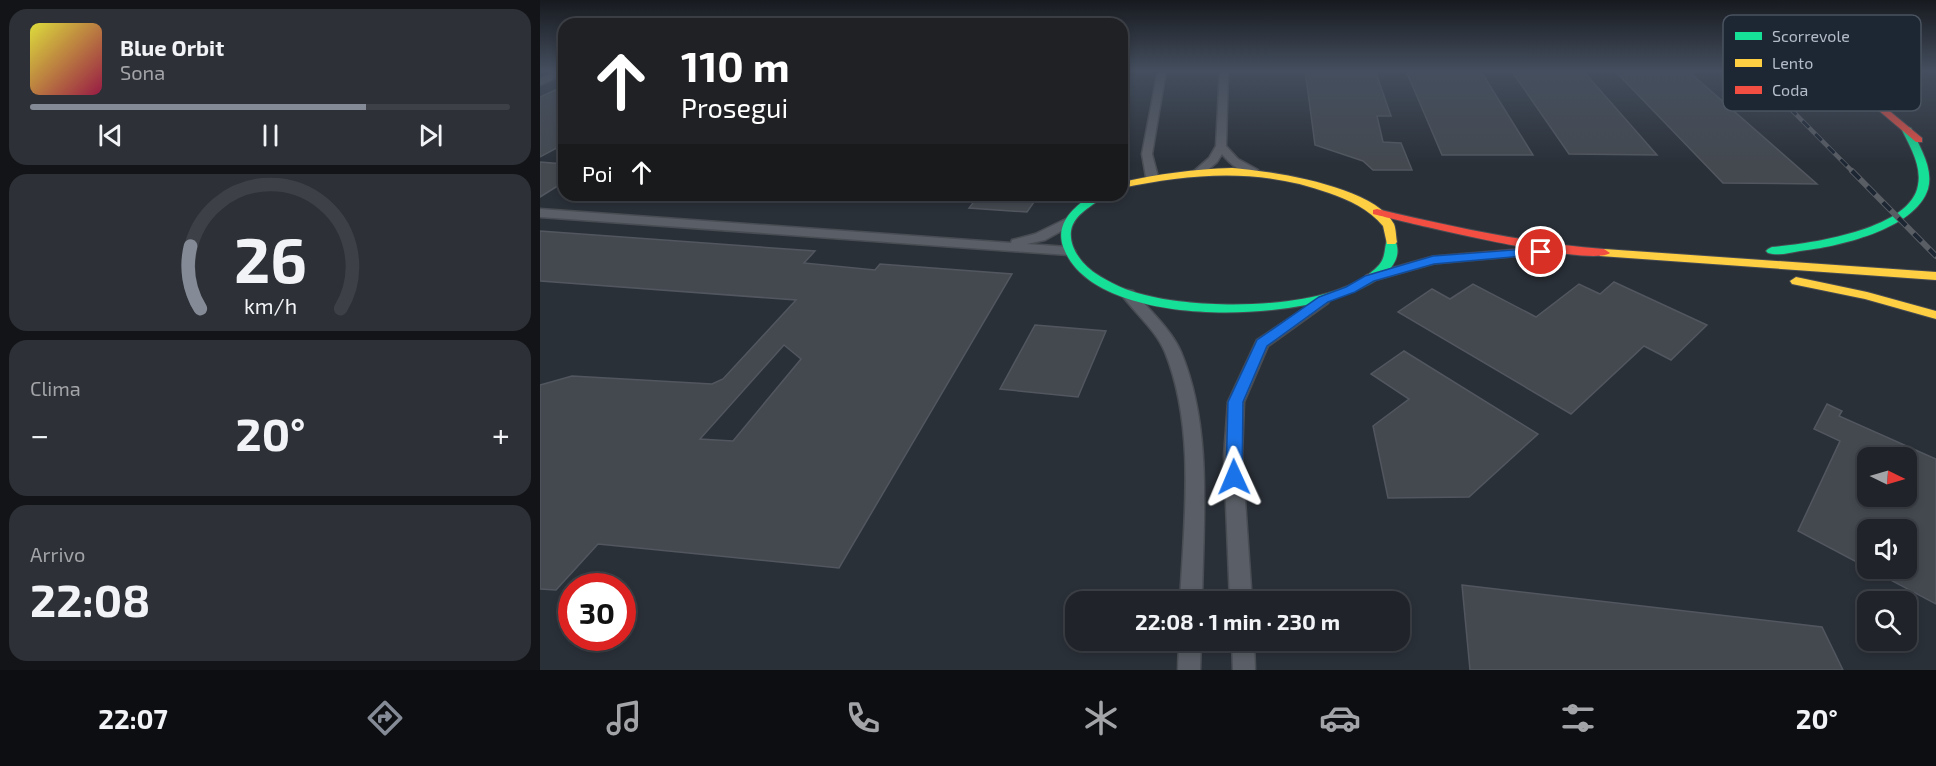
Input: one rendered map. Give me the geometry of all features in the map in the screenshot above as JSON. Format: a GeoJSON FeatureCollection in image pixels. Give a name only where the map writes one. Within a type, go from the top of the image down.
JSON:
{"type":"FeatureCollection","features":[{"type":"Feature","properties":{"kind":"main road"},"geometry":{"type":"LineString","coordinates":[[1885,111],[1928,147]]}},
{"type":"Feature","properties":{"kind":"main road"},"geometry":{"type":"LineString","coordinates":[[1904,111],[1927,129]]}},
{"type":"Feature","properties":{"kind":"main road"},"geometry":{"type":"LineString","coordinates":[[1682,258],[1810,247],[1855,239],[1888,225],[1917,202],[1922,190],[1924,176],[1906,128]]}},
{"type":"Feature","properties":{"kind":"main road"},"geometry":{"type":"LineString","coordinates":[[1128,183],[1152,177],[1199,172],[1254,172],[1294,177],[1317,184],[1377,212],[1445,229],[1560,250],[1936,276]]}},
{"type":"Feature","properties":{"kind":"main road"},"geometry":{"type":"LineString","coordinates":[[1091,201],[1070,217],[1064,233],[1068,251],[1078,265],[1104,285],[1150,302],[1258,310],[1323,300],[1370,278],[1433,260],[1560,250]]}},
{"type":"Feature","properties":{"kind":"main road"},"geometry":{"type":"LineString","coordinates":[[1370,278],[1383,266],[1392,252],[1389,226],[1377,212]]}},
{"type":"Feature","properties":{"kind":"main road"},"geometry":{"type":"LineString","coordinates":[[1682,258],[1867,296],[1936,315]]}},
{"type":"Feature","properties":{"kind":"street"},"geometry":{"type":"LineString","coordinates":[[1152,177],[1147,154],[1156,101]]}},
{"type":"Feature","properties":{"kind":"street"},"geometry":{"type":"LineString","coordinates":[[1199,172],[1213,160],[1221,146],[1223,101]]}},
{"type":"Feature","properties":{"kind":"street"},"geometry":{"type":"LineString","coordinates":[[1221,146],[1234,161],[1254,172]]}},
{"type":"Feature","properties":{"kind":"street"},"geometry":{"type":"LineString","coordinates":[[540,213],[1068,251]]}},
{"type":"Feature","properties":{"kind":"street"},"geometry":{"type":"LineString","coordinates":[[999,246],[1040,237],[1068,222]]}},
{"type":"Feature","properties":{"kind":"street"},"geometry":{"type":"LineString","coordinates":[[1128,294],[1173,349],[1188,406],[1194,482],[1191,591]]}},
{"type":"Feature","properties":{"kind":"street"},"geometry":{"type":"LineString","coordinates":[[1240,591],[1233,456],[1236,402],[1262,343],[1323,300]]}},
{"type":"Feature","properties":{"kind":"street"},"geometry":{"type":"LineString","coordinates":[[1189,670],[1190,651]]}},
{"type":"Feature","properties":{"kind":"street"},"geometry":{"type":"LineString","coordinates":[[1243,651],[1244,670]]}},
{"type":"Feature","properties":{"kind":"building"},"geometry":{"type":"Polygon","coordinates":[[[540,101],[558,101],[558,147],[540,157],[540,101]]]}},
{"type":"Feature","properties":{"kind":"building"},"geometry":{"type":"Polygon","coordinates":[[[1309,101],[1386,101],[1391,116],[1377,116],[1383,142],[1401,143],[1412,170],[1373,170],[1363,161],[1315,145],[1309,101]]]}},
{"type":"Feature","properties":{"kind":"building"},"geometry":{"type":"Polygon","coordinates":[[[1419,101],[1500,101],[1533,155],[1442,155],[1419,101]]]}},
{"type":"Feature","properties":{"kind":"building"},"geometry":{"type":"Polygon","coordinates":[[[1533,101],[1610,101],[1657,155],[1569,154],[1533,101]]]}},
{"type":"Feature","properties":{"kind":"building"},"geometry":{"type":"Polygon","coordinates":[[[1644,101],[1723,101],[1723,111],[1734,111],[1817,184],[1723,183],[1644,101]]]}},
{"type":"Feature","properties":{"kind":"building"},"geometry":{"type":"Polygon","coordinates":[[[540,162],[558,164],[558,186],[540,197],[540,162]]]}},
{"type":"Feature","properties":{"kind":"building"},"geometry":{"type":"Polygon","coordinates":[[[974,201],[1035,201],[1027,212],[969,208],[974,201]]]}},
{"type":"Feature","properties":{"kind":"building"},"geometry":{"type":"Polygon","coordinates":[[[540,231],[815,251],[804,263],[875,270],[880,264],[1012,274],[839,568],[598,544],[572,573],[558,573],[556,590],[540,589],[540,385],[572,376],[712,384],[723,379],[796,300],[540,281],[540,231]],[[784,345],[700,439],[733,441],[801,359],[784,345]]]}},
{"type":"Feature","properties":{"kind":"building"},"geometry":{"type":"Polygon","coordinates":[[[1614,282],[1707,325],[1671,360],[1644,346],[1571,414],[1398,312],[1432,289],[1450,299],[1473,284],[1536,317],[1579,284],[1600,294],[1614,282]]]}},
{"type":"Feature","properties":{"kind":"building"},"geometry":{"type":"Polygon","coordinates":[[[1035,325],[1106,331],[1078,397],[1000,389],[1035,325]]]}},
{"type":"Feature","properties":{"kind":"building"},"geometry":{"type":"Polygon","coordinates":[[[1404,351],[1538,434],[1469,497],[1388,498],[1373,426],[1409,399],[1371,374],[1404,351]]]}},
{"type":"Feature","properties":{"kind":"building"},"geometry":{"type":"Polygon","coordinates":[[[1827,404],[1842,411],[1839,416],[1909,447],[1857,447],[1857,507],[1917,507],[1917,451],[1936,459],[1936,604],[1917,594],[1917,591],[1911,591],[1889,579],[1917,579],[1917,519],[1857,519],[1857,562],[1798,531],[1840,441],[1814,429],[1827,404]]]}},
{"type":"Feature","properties":{"kind":"building"},"geometry":{"type":"Polygon","coordinates":[[[1462,585],[1822,627],[1843,670],[1470,670],[1462,585]]]}},
{"type":"Feature","properties":{"kind":"railway"},"geometry":{"type":"LineString","coordinates":[[1793,111],[1854,173]]}},
{"type":"Feature","properties":{"kind":"railway"},"geometry":{"type":"LineString","coordinates":[[1852,171],[1936,256]]}},
{"type":"Feature","properties":{"kind":"traffic: fast"},"geometry":{"type":"LineString","coordinates":[[1772,251],[1824,244],[1856,236],[1887,222],[1918,199],[1924,185],[1923,167],[1906,128]]}},
{"type":"Feature","properties":{"kind":"traffic: fast"},"geometry":{"type":"LineString","coordinates":[[1091,201],[1072,217],[1066,231],[1071,253],[1080,268],[1107,286],[1140,298],[1177,306],[1218,309],[1258,308],[1297,303],[1332,295],[1361,283],[1379,272],[1390,255],[1391,242]]}},
{"type":"Feature","properties":{"kind":"traffic: slow"},"geometry":{"type":"LineString","coordinates":[[1128,184],[1204,172],[1232,171],[1286,177],[1313,184],[1366,206],[1389,225],[1391,242]]}},
{"type":"Feature","properties":{"kind":"traffic: slow"},"geometry":{"type":"LineString","coordinates":[[1604,253],[1936,276]]}},
{"type":"Feature","properties":{"kind":"traffic: slow"},"geometry":{"type":"LineString","coordinates":[[1796,281],[1867,296],[1936,315]]}},
{"type":"Feature","properties":{"kind":"traffic: jam"},"geometry":{"type":"LineString","coordinates":[[1884,111],[1919,140]]}},
{"type":"Feature","properties":{"kind":"traffic: jam"},"geometry":{"type":"LineString","coordinates":[[1377,212],[1490,238],[1575,251],[1604,253]]}},
{"type":"Feature","properties":{"kind":"traffic: jam"},"geometry":{"type":"LineString","coordinates":[[1370,278],[1433,260],[1518,253]]}},
{"type":"Feature","properties":{"kind":"route"},"geometry":{"type":"LineString","coordinates":[[1234,477],[1236,402],[1262,343],[1323,300],[1370,278],[1433,260],[1541,252]]}}]}
